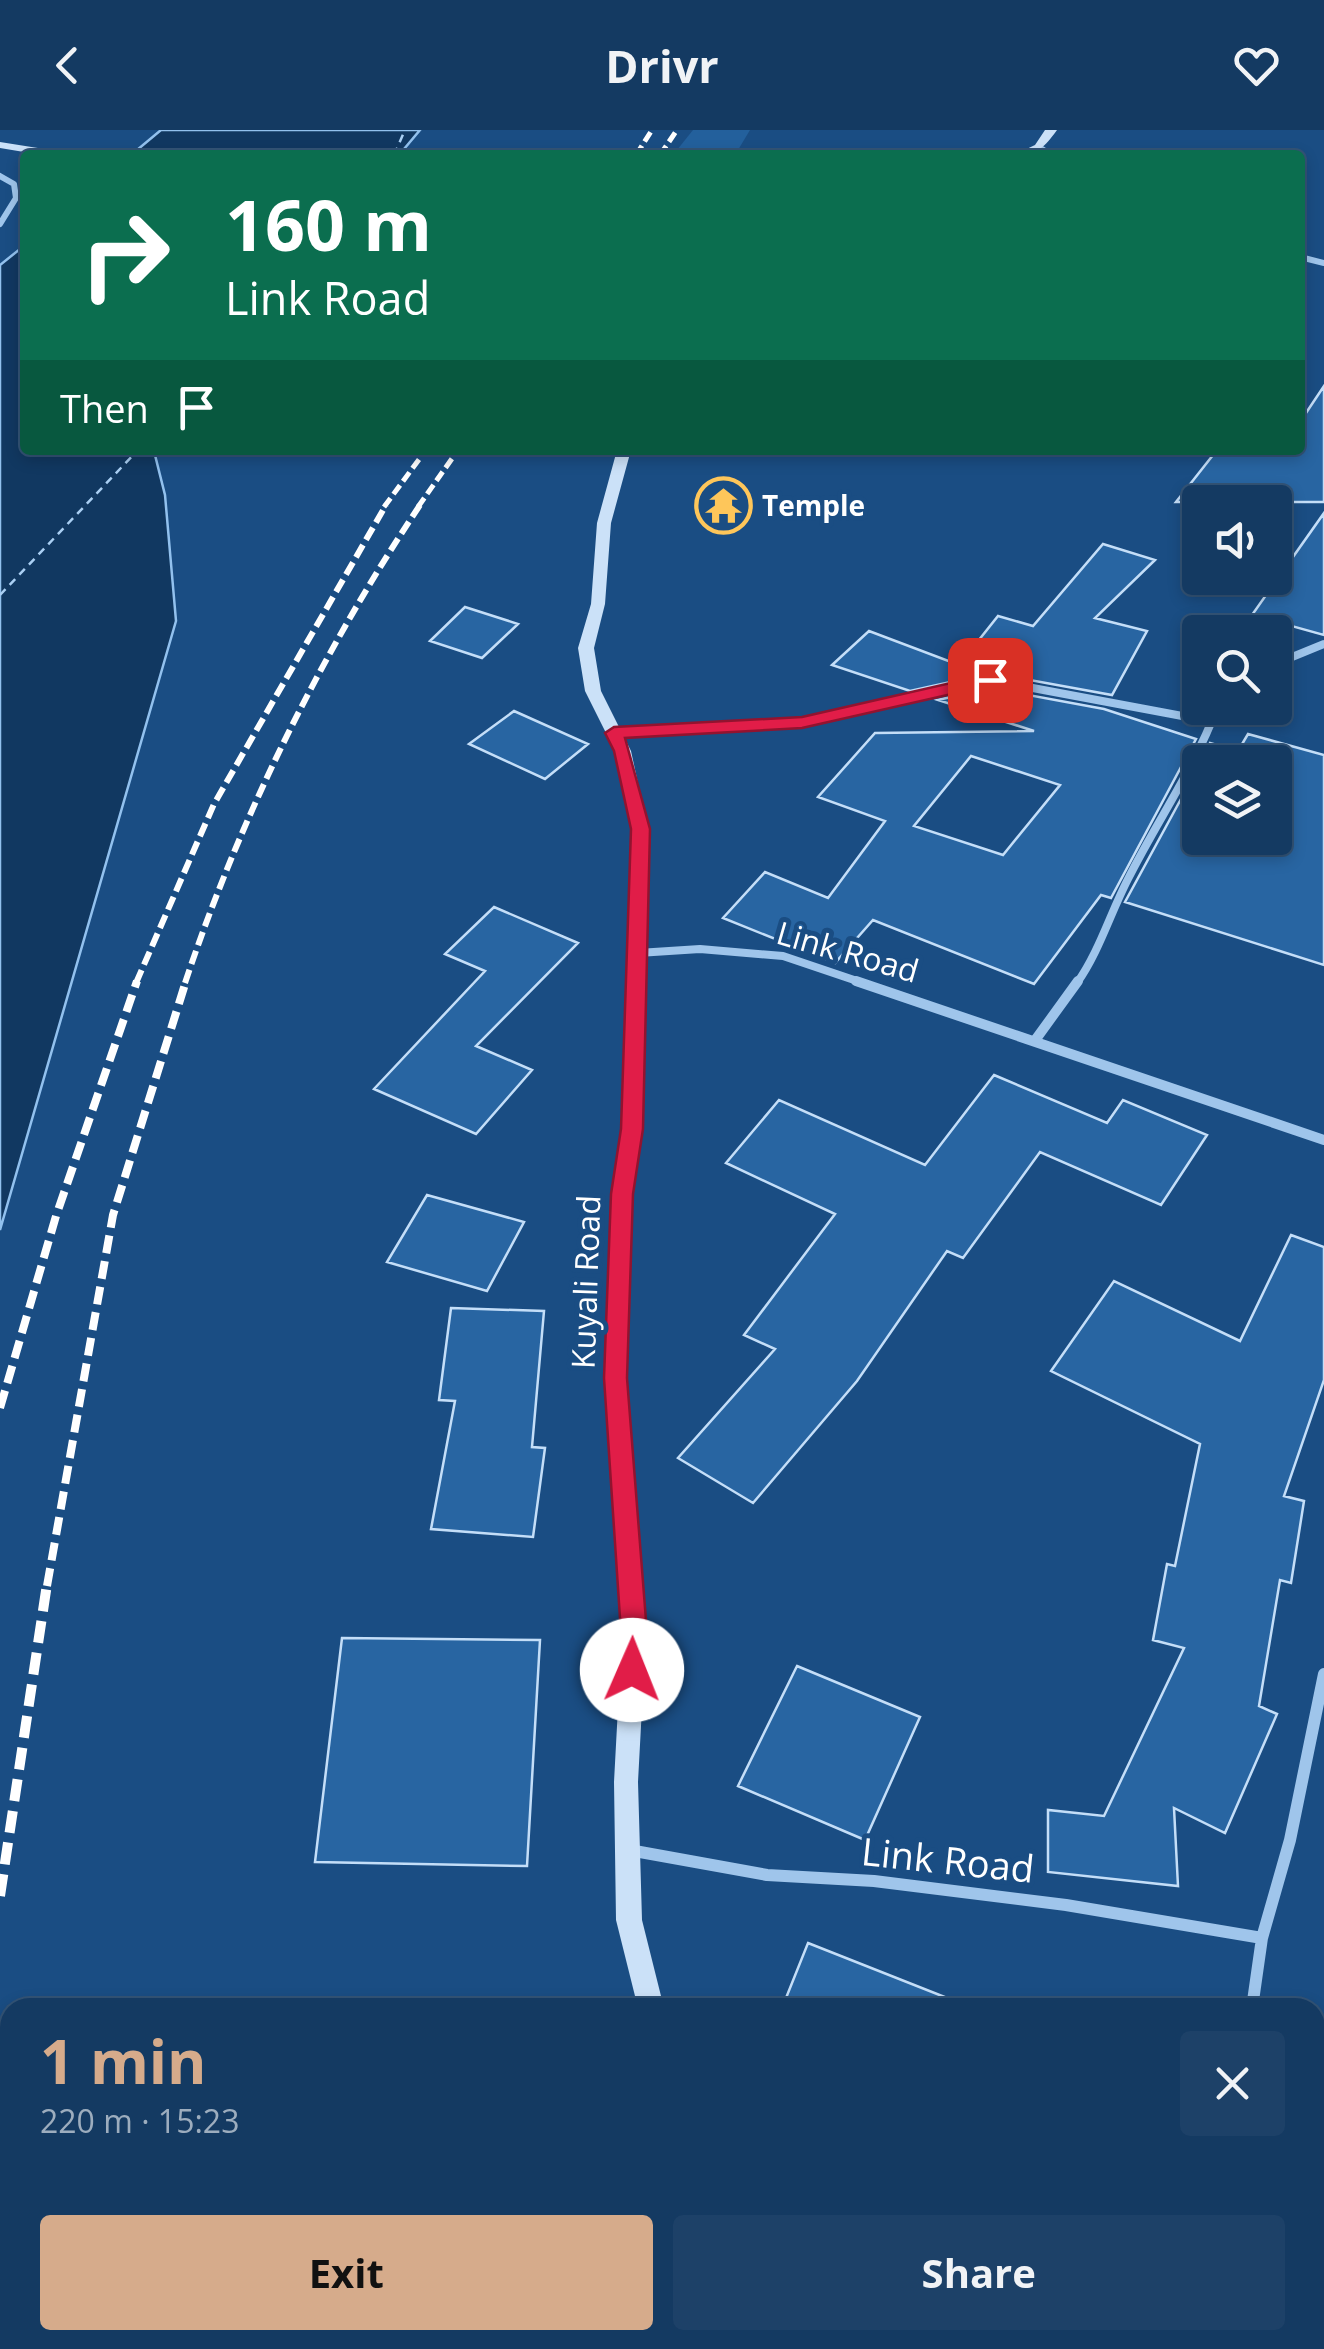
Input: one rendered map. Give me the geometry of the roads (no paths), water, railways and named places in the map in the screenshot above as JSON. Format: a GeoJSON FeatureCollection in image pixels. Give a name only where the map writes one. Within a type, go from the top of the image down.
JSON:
{"type":"FeatureCollection","features":[{"type":"Feature","properties":{"kind":"main road"},"geometry":{"type":"LineString","coordinates":[[1032,150],[1039,147],[1051,130]]}},
{"type":"Feature","properties":{"kind":"main road"},"geometry":{"type":"LineString","coordinates":[[0,146],[31,150]]}},
{"type":"Feature","properties":{"kind":"main road","name":"Kuyali Road"},"geometry":{"type":"LineString","coordinates":[[623,455],[604,524],[598,604],[586,648],[593,691],[623,751],[640,829],[632,1129],[622,1194],[616,1378],[634,1633],[627,1850],[630,1920],[648,1998]]}},
{"type":"Feature","properties":{"kind":"street"},"geometry":{"type":"LineString","coordinates":[[1039,147],[1044,150]]}},
{"type":"Feature","properties":{"kind":"street"},"geometry":{"type":"LineString","coordinates":[[0,176],[14,184],[16,198],[0,224]]}},
{"type":"Feature","properties":{"kind":"street"},"geometry":{"type":"LineString","coordinates":[[1292,657],[1324,644]]}},
{"type":"Feature","properties":{"kind":"street"},"geometry":{"type":"LineString","coordinates":[[614,733],[802,722],[990,680],[1182,715]]}},
{"type":"Feature","properties":{"kind":"street"},"geometry":{"type":"LineString","coordinates":[[1036,1039],[1089,966],[1128,879],[1203,746],[1209,725]]}},
{"type":"Feature","properties":{"kind":"street","name":"Link Road"},"geometry":{"type":"LineString","coordinates":[[638,953],[700,949],[783,956],[1324,1140]]}},
{"type":"Feature","properties":{"kind":"street"},"geometry":{"type":"LineString","coordinates":[[1253,1998],[1262,1938],[1298,1815],[1324,1674]]}},
{"type":"Feature","properties":{"kind":"street","name":"Link Road"},"geometry":{"type":"LineString","coordinates":[[627,1850],[767,1875],[874,1881],[1066,1905],[1262,1938]]}},
{"type":"Feature","properties":{"kind":"railway"},"geometry":{"type":"LineString","coordinates":[[639,150],[652,130]]}},
{"type":"Feature","properties":{"kind":"railway"},"geometry":{"type":"LineString","coordinates":[[663,150],[677,130]]}},
{"type":"Feature","properties":{"kind":"railway"},"geometry":{"type":"LineString","coordinates":[[384,507],[422,455]]}},
{"type":"Feature","properties":{"kind":"railway"},"geometry":{"type":"LineString","coordinates":[[418,507],[454,455]]}},
{"type":"Feature","properties":{"kind":"railway"},"geometry":{"type":"LineString","coordinates":[[136,983],[214,804],[386,505]]}},
{"type":"Feature","properties":{"kind":"railway"},"geometry":{"type":"LineString","coordinates":[[185,983],[232,858],[287,736],[350,618],[420,505]]}},
{"type":"Feature","properties":{"kind":"railway"},"geometry":{"type":"LineString","coordinates":[[0,1408],[56,1216],[137,981]]}},
{"type":"Feature","properties":{"kind":"railway"},"geometry":{"type":"LineString","coordinates":[[47,1586],[113,1215],[186,981]]}},
{"type":"Feature","properties":{"kind":"railway"},"geometry":{"type":"LineString","coordinates":[[0,1896],[47,1584]]}},
{"type":"Feature","properties":{"kind":"place","name":"Temple"},"geometry":{"type":"Point","coordinates":[723,505]}}]}
